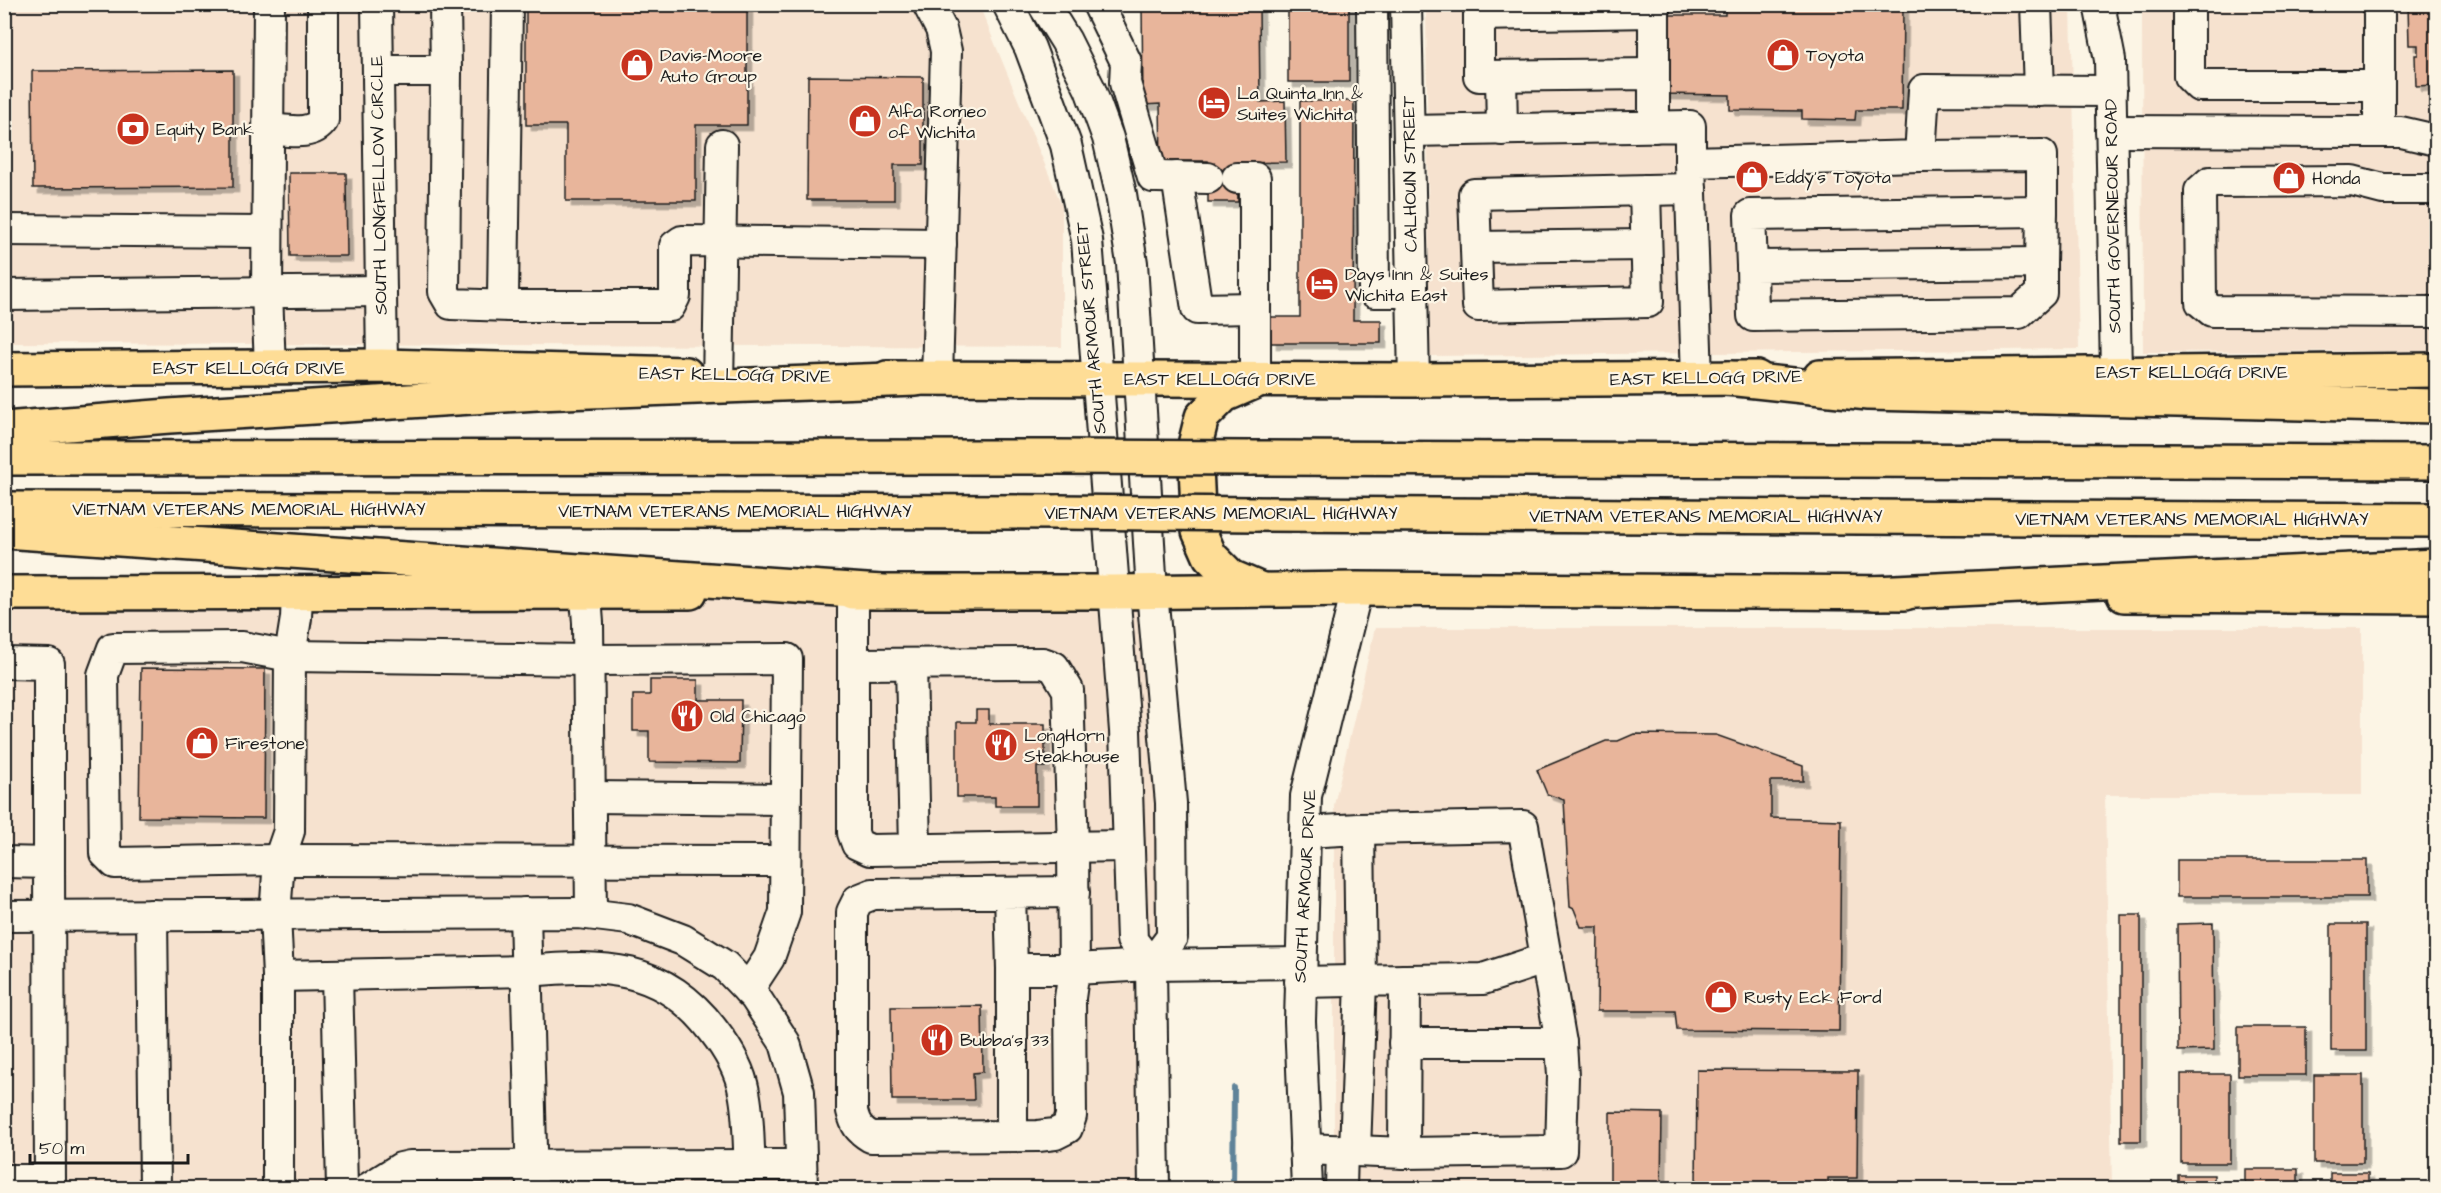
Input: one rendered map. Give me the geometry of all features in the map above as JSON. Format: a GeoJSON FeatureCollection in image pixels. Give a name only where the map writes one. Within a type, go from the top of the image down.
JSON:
{"type":"FeatureCollection","features":[{"type":"Feature","properties":{"kind":"main road","name":"EAST KELLOGG DRIVE"},"geometry":{"type":"LineString","coordinates":[[4,369],[382,366],[718,380],[1713,379],[2116,372],[2436,370]]}},
{"type":"Feature","properties":{"kind":"main road"},"geometry":{"type":"LineString","coordinates":[[1258,379],[1224,394],[1202,417],[1195,445],[1199,531],[1210,556],[1231,577],[1262,590]]}},
{"type":"Feature","properties":{"kind":"main road"},"geometry":{"type":"LineString","coordinates":[[1713,379],[1868,393],[2436,406]]}},
{"type":"Feature","properties":{"kind":"main road"},"geometry":{"type":"LineString","coordinates":[[4,429],[718,380]]}},
{"type":"Feature","properties":{"kind":"main road"},"geometry":{"type":"LineString","coordinates":[[4,458],[1058,457],[2436,462]]}},
{"type":"Feature","properties":{"kind":"main road","name":"VIETNAM VETERANS MEMORIAL HIGHWAY"},"geometry":{"type":"LineString","coordinates":[[4,508],[2436,520]]}},
{"type":"Feature","properties":{"kind":"main road"},"geometry":{"type":"LineString","coordinates":[[4,531],[586,582],[867,592],[1357,589],[2436,597]]}},
{"type":"Feature","properties":{"kind":"main road"},"geometry":{"type":"LineString","coordinates":[[1875,593],[2436,566]]}},
{"type":"Feature","properties":{"kind":"main road"},"geometry":{"type":"LineString","coordinates":[[4,592],[297,592],[586,582]]}},
{"type":"Feature","properties":{"kind":"street"},"geometry":{"type":"LineString","coordinates":[[269,4],[267,293],[270,368]]}},
{"type":"Feature","properties":{"kind":"street"},"geometry":{"type":"LineString","coordinates":[[268,129],[306,131],[318,127],[323,120],[323,4]]}},
{"type":"Feature","properties":{"kind":"street","name":"SOUTH LONGFELLOW CIRCLE"},"geometry":{"type":"LineString","coordinates":[[377,4],[382,366]]}},
{"type":"Feature","properties":{"kind":"street"},"geometry":{"type":"LineString","coordinates":[[445,4],[444,292],[451,304],[670,306],[675,296],[675,246],[682,241],[941,243]]}},
{"type":"Feature","properties":{"kind":"street"},"geometry":{"type":"LineString","coordinates":[[507,4],[502,298],[510,306]]}},
{"type":"Feature","properties":{"kind":"street"},"geometry":{"type":"LineString","coordinates":[[926,379],[941,243],[946,51],[942,29],[928,4]]}},
{"type":"Feature","properties":{"kind":"street","name":"SOUTH ARMOUR STREET"},"geometry":{"type":"LineString","coordinates":[[1008,4],[1030,48],[1066,145],[1087,240],[1125,731],[1131,940],[1151,965]]}},
{"type":"Feature","properties":{"kind":"street"},"geometry":{"type":"LineString","coordinates":[[1042,4],[1066,41],[1090,89],[1107,138],[1119,185],[1131,263],[1152,592],[1171,803],[1172,937],[1151,965],[1154,1188]]}},
{"type":"Feature","properties":{"kind":"street"},"geometry":{"type":"LineString","coordinates":[[1098,4],[1126,62],[1125,83],[1165,177],[1197,309],[1255,308]]}},
{"type":"Feature","properties":{"kind":"street"},"geometry":{"type":"LineString","coordinates":[[1372,4],[1374,292],[1412,292]]}},
{"type":"Feature","properties":{"kind":"street","name":"CALHOUN STREET"},"geometry":{"type":"LineString","coordinates":[[1406,4],[1414,380]]}},
{"type":"Feature","properties":{"kind":"street"},"geometry":{"type":"LineString","coordinates":[[2036,4],[2039,91]]}},
{"type":"Feature","properties":{"kind":"street","name":"SOUTH GOVERNEOUR ROAD"},"geometry":{"type":"LineString","coordinates":[[2098,4],[2110,60],[2116,372]]}},
{"type":"Feature","properties":{"kind":"street","name":"SOUTH GOVERNEOUR ROAD"},"geometry":{"type":"LineString","coordinates":[[2110,60],[2121,4]]}},
{"type":"Feature","properties":{"kind":"street"},"geometry":{"type":"LineString","coordinates":[[2189,4],[2189,76],[2199,86],[2379,86]]}},
{"type":"Feature","properties":{"kind":"street"},"geometry":{"type":"LineString","coordinates":[[2379,4],[2379,132]]}},
{"type":"Feature","properties":{"kind":"street"},"geometry":{"type":"LineString","coordinates":[[1654,74],[1479,76],[1479,10],[1654,8],[1654,74],[1654,127]]}},
{"type":"Feature","properties":{"kind":"street"},"geometry":{"type":"LineString","coordinates":[[378,71],[446,71]]}},
{"type":"Feature","properties":{"kind":"street"},"geometry":{"type":"LineString","coordinates":[[1501,76],[1502,130]]}},
{"type":"Feature","properties":{"kind":"street"},"geometry":{"type":"LineString","coordinates":[[1920,156],[1924,90],[2111,91]]}},
{"type":"Feature","properties":{"kind":"street"},"geometry":{"type":"LineString","coordinates":[[1372,112],[1409,122],[1502,130],[1690,126],[1691,176],[1713,379]]}},
{"type":"Feature","properties":{"kind":"street"},"geometry":{"type":"LineString","coordinates":[[2111,131],[2401,132],[2436,140]]}},
{"type":"Feature","properties":{"kind":"street"},"geometry":{"type":"LineString","coordinates":[[718,380],[722,144]]}},
{"type":"Feature","properties":{"kind":"street"},"geometry":{"type":"LineString","coordinates":[[1645,190],[1648,302],[1478,306],[1474,194],[1645,190],[1691,176],[1920,156],[2042,155],[2042,210],[2041,293],[2019,313],[1753,316],[1750,215],[2042,210]]}},
{"type":"Feature","properties":{"kind":"street"},"geometry":{"type":"LineString","coordinates":[[1077,195],[1165,177],[1208,177]]}},
{"type":"Feature","properties":{"kind":"street"},"geometry":{"type":"LineString","coordinates":[[1237,177],[1255,178],[1255,308],[1258,379]]}},
{"type":"Feature","properties":{"kind":"street"},"geometry":{"type":"LineString","coordinates":[[2436,189],[2383,189],[2352,181],[2210,182],[2200,191],[2200,202],[2201,302],[2212,311],[2436,312]]}},
{"type":"Feature","properties":{"kind":"street"},"geometry":{"type":"LineString","coordinates":[[4,230],[267,232]]}},
{"type":"Feature","properties":{"kind":"street"},"geometry":{"type":"LineString","coordinates":[[1476,247],[1646,245]]}},
{"type":"Feature","properties":{"kind":"street"},"geometry":{"type":"LineString","coordinates":[[1752,266],[2041,263]]}},
{"type":"Feature","properties":{"kind":"street"},"geometry":{"type":"LineString","coordinates":[[4,295],[381,291]]}},
{"type":"Feature","properties":{"kind":"street"},"geometry":{"type":"LineString","coordinates":[[586,582],[591,914]]}},
{"type":"Feature","properties":{"kind":"street","name":"SOUTH ARMOUR DRIVE"},"geometry":{"type":"LineString","coordinates":[[1307,1188],[1300,973],[1306,796],[1357,589]]}},
{"type":"Feature","properties":{"kind":"street"},"geometry":{"type":"LineString","coordinates":[[278,1188],[278,976],[275,915],[279,860],[289,831],[290,656],[296,618],[297,592]]}},
{"type":"Feature","properties":{"kind":"street"},"geometry":{"type":"LineString","coordinates":[[867,592],[853,664],[853,833],[857,844],[870,850],[1128,846]]}},
{"type":"Feature","properties":{"kind":"street"},"geometry":{"type":"LineString","coordinates":[[748,990],[769,958],[785,912],[787,658],[588,660],[290,656],[242,647],[113,648],[103,675],[105,853],[115,862],[785,861]]}},
{"type":"Feature","properties":{"kind":"street"},"geometry":{"type":"LineString","coordinates":[[4,663],[49,664],[50,1184],[4,1180]]}},
{"type":"Feature","properties":{"kind":"street"},"geometry":{"type":"LineString","coordinates":[[853,664],[1043,663],[1054,667],[1068,690],[1074,892],[1074,969],[1070,998],[1071,1116],[1067,1128],[1055,1134],[1012,1136],[871,1137],[862,1132],[855,1124],[852,1111],[852,912],[858,900],[873,894],[1074,892]]}},
{"type":"Feature","properties":{"kind":"street"},"geometry":{"type":"LineString","coordinates":[[911,664],[915,849]]}},
{"type":"Feature","properties":{"kind":"street"},"geometry":{"type":"LineString","coordinates":[[590,797],[786,799]]}},
{"type":"Feature","properties":{"kind":"street"},"geometry":{"type":"LineString","coordinates":[[1305,832],[1523,826],[1561,1043],[1563,1076],[1561,1151],[1404,1153],[1305,1149]]}},
{"type":"Feature","properties":{"kind":"street"},"geometry":{"type":"LineString","coordinates":[[1341,1188],[1349,1151],[1361,981],[1359,829]]}},
{"type":"Feature","properties":{"kind":"street"},"geometry":{"type":"LineString","coordinates":[[4,862],[49,863]]}},
{"type":"Feature","properties":{"kind":"street"},"geometry":{"type":"LineString","coordinates":[[1010,893],[1012,1136]]}},
{"type":"Feature","properties":{"kind":"street"},"geometry":{"type":"LineString","coordinates":[[525,913],[531,1177]]}},
{"type":"Feature","properties":{"kind":"street"},"geometry":{"type":"LineString","coordinates":[[4,916],[525,913],[591,914],[628,919],[682,940],[725,966],[748,990],[785,1043],[799,1092],[801,1177],[750,1165],[531,1177],[410,1166],[402,1168],[369,1188]]}},
{"type":"Feature","properties":{"kind":"street"},"geometry":{"type":"LineString","coordinates":[[152,915],[155,1188]]}},
{"type":"Feature","properties":{"kind":"street"},"geometry":{"type":"LineString","coordinates":[[1012,969],[1151,965],[1300,973],[1361,981],[1483,979],[1547,958]]}},
{"type":"Feature","properties":{"kind":"street"},"geometry":{"type":"LineString","coordinates":[[278,976],[527,971],[566,968],[606,969],[644,976],[662,984],[685,999],[722,1042],[741,1079],[750,1165]]}},
{"type":"Feature","properties":{"kind":"street"},"geometry":{"type":"LineString","coordinates":[[337,975],[342,1188]]}},
{"type":"Feature","properties":{"kind":"street"},"geometry":{"type":"LineString","coordinates":[[1404,1153],[1405,980]]}},
{"type":"Feature","properties":{"kind":"street"},"geometry":{"type":"LineString","coordinates":[[1404,1043],[1561,1043]]}},
{"type":"Feature","properties":{"kind":"shaded area"},"geometry":{"type":"Polygon","coordinates":[[[5,5],[979,5],[1062,206],[1062,347],[5,343],[5,5]]]}},
{"type":"Feature","properties":{"kind":"shaded area","name":"Eddy's Toyota"},"geometry":{"type":"Polygon","coordinates":[[[1426,5],[2071,5],[2079,349],[1430,356],[1426,5]]]}},
{"type":"Feature","properties":{"kind":"shaded area","name":"Honda"},"geometry":{"type":"Polygon","coordinates":[[[2142,5],[2436,5],[2436,351],[2143,352],[2142,5]]]}},
{"type":"Feature","properties":{"kind":"shaded area"},"geometry":{"type":"Polygon","coordinates":[[[1152,592],[1161,1188],[5,1188],[4,593],[1152,592]]]}},
{"type":"Feature","properties":{"kind":"shaded area","name":"Rusty Eck Ford"},"geometry":{"type":"Polygon","coordinates":[[[1375,628],[2362,628],[2362,795],[2105,795],[2112,1188],[1334,1188],[1334,805],[1375,628]]]}},
{"type":"Feature","properties":{"kind":"building","name":"Davis-Moore Auto Group"},"geometry":{"type":"Polygon","coordinates":[[[526,4],[747,4],[747,125],[696,125],[696,201],[566,201],[566,125],[526,125],[526,4]]]}},
{"type":"Feature","properties":{"kind":"building","name":"La Quinta Inn & Suites Wichita"},"geometry":{"type":"Polygon","coordinates":[[[1142,4],[1259,5],[1260,102],[1285,101],[1286,162],[1237,163],[1238,202],[1208,202],[1208,161],[1161,161],[1160,104],[1143,105],[1142,4]]]}},
{"type":"Feature","properties":{"kind":"building"},"geometry":{"type":"Polygon","coordinates":[[[1288,4],[1349,4],[1349,82],[1288,82],[1288,4]]]}},
{"type":"Feature","properties":{"kind":"building","name":"Toyota"},"geometry":{"type":"Polygon","coordinates":[[[1725,4],[1903,4],[1902,110],[1856,110],[1855,120],[1802,119],[1802,111],[1730,110],[1730,95],[1662,94],[1663,15],[1725,15],[1725,4]]]}},
{"type":"Feature","properties":{"kind":"building"},"geometry":{"type":"Polygon","coordinates":[[[2408,4],[2436,4],[2436,85],[2416,86],[2415,55],[2418,55],[2418,45],[2409,45],[2408,4]]]}},
{"type":"Feature","properties":{"kind":"building","name":"Equity Bank"},"geometry":{"type":"Polygon","coordinates":[[[233,70],[233,187],[33,188],[32,71],[233,70]]]}},
{"type":"Feature","properties":{"kind":"building","name":"Alfa Romeo of Wichita"},"geometry":{"type":"Polygon","coordinates":[[[808,76],[923,77],[923,165],[894,165],[894,200],[807,200],[808,76]]]}},
{"type":"Feature","properties":{"kind":"building"},"geometry":{"type":"Polygon","coordinates":[[[1300,101],[1354,101],[1353,320],[1381,320],[1381,343],[1271,343],[1271,317],[1300,317],[1300,101]]]}},
{"type":"Feature","properties":{"kind":"building"},"geometry":{"type":"Polygon","coordinates":[[[289,173],[346,173],[347,256],[290,256],[289,173]]]}},
{"type":"Feature","properties":{"kind":"building","name":"Firestone"},"geometry":{"type":"Polygon","coordinates":[[[141,668],[265,669],[264,818],[139,817],[141,668]]]}},
{"type":"Feature","properties":{"kind":"building","name":"Old Chicago"},"geometry":{"type":"Polygon","coordinates":[[[650,680],[698,680],[698,700],[741,700],[740,763],[649,762],[649,731],[633,731],[633,695],[650,695],[650,680]]]}},
{"type":"Feature","properties":{"kind":"building","name":"LongHorn Steakhouse"},"geometry":{"type":"Polygon","coordinates":[[[976,710],[989,710],[989,724],[1045,724],[1045,767],[1037,767],[1037,806],[995,806],[995,797],[957,797],[957,722],[976,722],[976,710]]]}},
{"type":"Feature","properties":{"kind":"building"},"geometry":{"type":"Polygon","coordinates":[[[1634,734],[1716,735],[1803,766],[1803,781],[1771,781],[1771,818],[1841,820],[1839,1031],[1677,1030],[1675,1011],[1597,1011],[1598,927],[1581,927],[1574,909],[1570,907],[1564,800],[1547,794],[1537,770],[1606,741],[1618,741],[1634,734]]]}},
{"type":"Feature","properties":{"kind":"building"},"geometry":{"type":"Polygon","coordinates":[[[2177,860],[2367,860],[2367,897],[2177,897],[2177,860]]]}},
{"type":"Feature","properties":{"kind":"building"},"geometry":{"type":"Polygon","coordinates":[[[2121,915],[2141,915],[2141,1141],[2121,1141],[2121,915]]]}},
{"type":"Feature","properties":{"kind":"building"},"geometry":{"type":"Polygon","coordinates":[[[2213,923],[2214,1050],[2178,1051],[2177,924],[2213,923]]]}},
{"type":"Feature","properties":{"kind":"building"},"geometry":{"type":"Polygon","coordinates":[[[2331,924],[2366,924],[2366,1051],[2331,1051],[2331,924]]]}},
{"type":"Feature","properties":{"kind":"building","name":"Bubba's 33"},"geometry":{"type":"Polygon","coordinates":[[[982,1006],[983,1072],[973,1073],[974,1100],[892,1100],[891,1007],[982,1006]]]}},
{"type":"Feature","properties":{"kind":"building"},"geometry":{"type":"Polygon","coordinates":[[[2238,1027],[2306,1027],[2306,1075],[2238,1075],[2238,1027]]]}},
{"type":"Feature","properties":{"kind":"building"},"geometry":{"type":"Polygon","coordinates":[[[1697,1070],[1858,1071],[1857,1178],[1828,1178],[1828,1188],[1696,1188],[1697,1070]]]}},
{"type":"Feature","properties":{"kind":"building"},"geometry":{"type":"Polygon","coordinates":[[[2181,1074],[2230,1074],[2230,1163],[2181,1163],[2181,1074]]]}},
{"type":"Feature","properties":{"kind":"building"},"geometry":{"type":"Polygon","coordinates":[[[2314,1075],[2363,1075],[2363,1163],[2314,1163],[2314,1075]]]}},
{"type":"Feature","properties":{"kind":"building"},"geometry":{"type":"Polygon","coordinates":[[[1610,1112],[1662,1113],[1661,1188],[1610,1188],[1610,1112]]]}},
{"type":"Feature","properties":{"kind":"building"},"geometry":{"type":"Polygon","coordinates":[[[2245,1169],[2298,1169],[2298,1188],[2245,1188],[2245,1169]]]}},
{"type":"Feature","properties":{"kind":"building"},"geometry":{"type":"Polygon","coordinates":[[[2330,1173],[2368,1173],[2368,1188],[2330,1188],[2330,1173]]]}},
{"type":"Feature","properties":{"kind":"building"},"geometry":{"type":"Polygon","coordinates":[[[2178,1175],[2214,1175],[2214,1188],[2178,1188],[2178,1175]]]}},
{"type":"Feature","properties":{"kind":"waterway"},"geometry":{"type":"LineString","coordinates":[[1233,1188],[1234,1088]]}},
{"type":"Feature","properties":{"kind":"place","name":"Toyota"},"geometry":{"type":"Point","coordinates":[1783,55]}},
{"type":"Feature","properties":{"kind":"place","name":"Davis-Moore Auto Group"},"geometry":{"type":"Point","coordinates":[637,65]}},
{"type":"Feature","properties":{"kind":"place","name":"La Quinta Inn & Suites Wichita"},"geometry":{"type":"Point","coordinates":[1214,103]}},
{"type":"Feature","properties":{"kind":"place","name":"Alfa Romeo of Wichita"},"geometry":{"type":"Point","coordinates":[865,121]}},
{"type":"Feature","properties":{"kind":"place","name":"Equity Bank"},"geometry":{"type":"Point","coordinates":[133,129]}},
{"type":"Feature","properties":{"kind":"place","name":"Eddy's Toyota"},"geometry":{"type":"Point","coordinates":[1752,177]}},
{"type":"Feature","properties":{"kind":"place","name":"Honda"},"geometry":{"type":"Point","coordinates":[2289,178]}},
{"type":"Feature","properties":{"kind":"place","name":"Days Inn & Suites Wichita East"},"geometry":{"type":"Point","coordinates":[1322,284]}},
{"type":"Feature","properties":{"kind":"place","name":"Old Chicago"},"geometry":{"type":"Point","coordinates":[687,716]}},
{"type":"Feature","properties":{"kind":"place","name":"Firestone"},"geometry":{"type":"Point","coordinates":[202,743]}},
{"type":"Feature","properties":{"kind":"place","name":"LongHorn Steakhouse"},"geometry":{"type":"Point","coordinates":[1001,745]}},
{"type":"Feature","properties":{"kind":"place","name":"Rusty Eck Ford"},"geometry":{"type":"Point","coordinates":[1721,997]}},
{"type":"Feature","properties":{"kind":"place","name":"Bubba's 33"},"geometry":{"type":"Point","coordinates":[937,1040]}}]}
